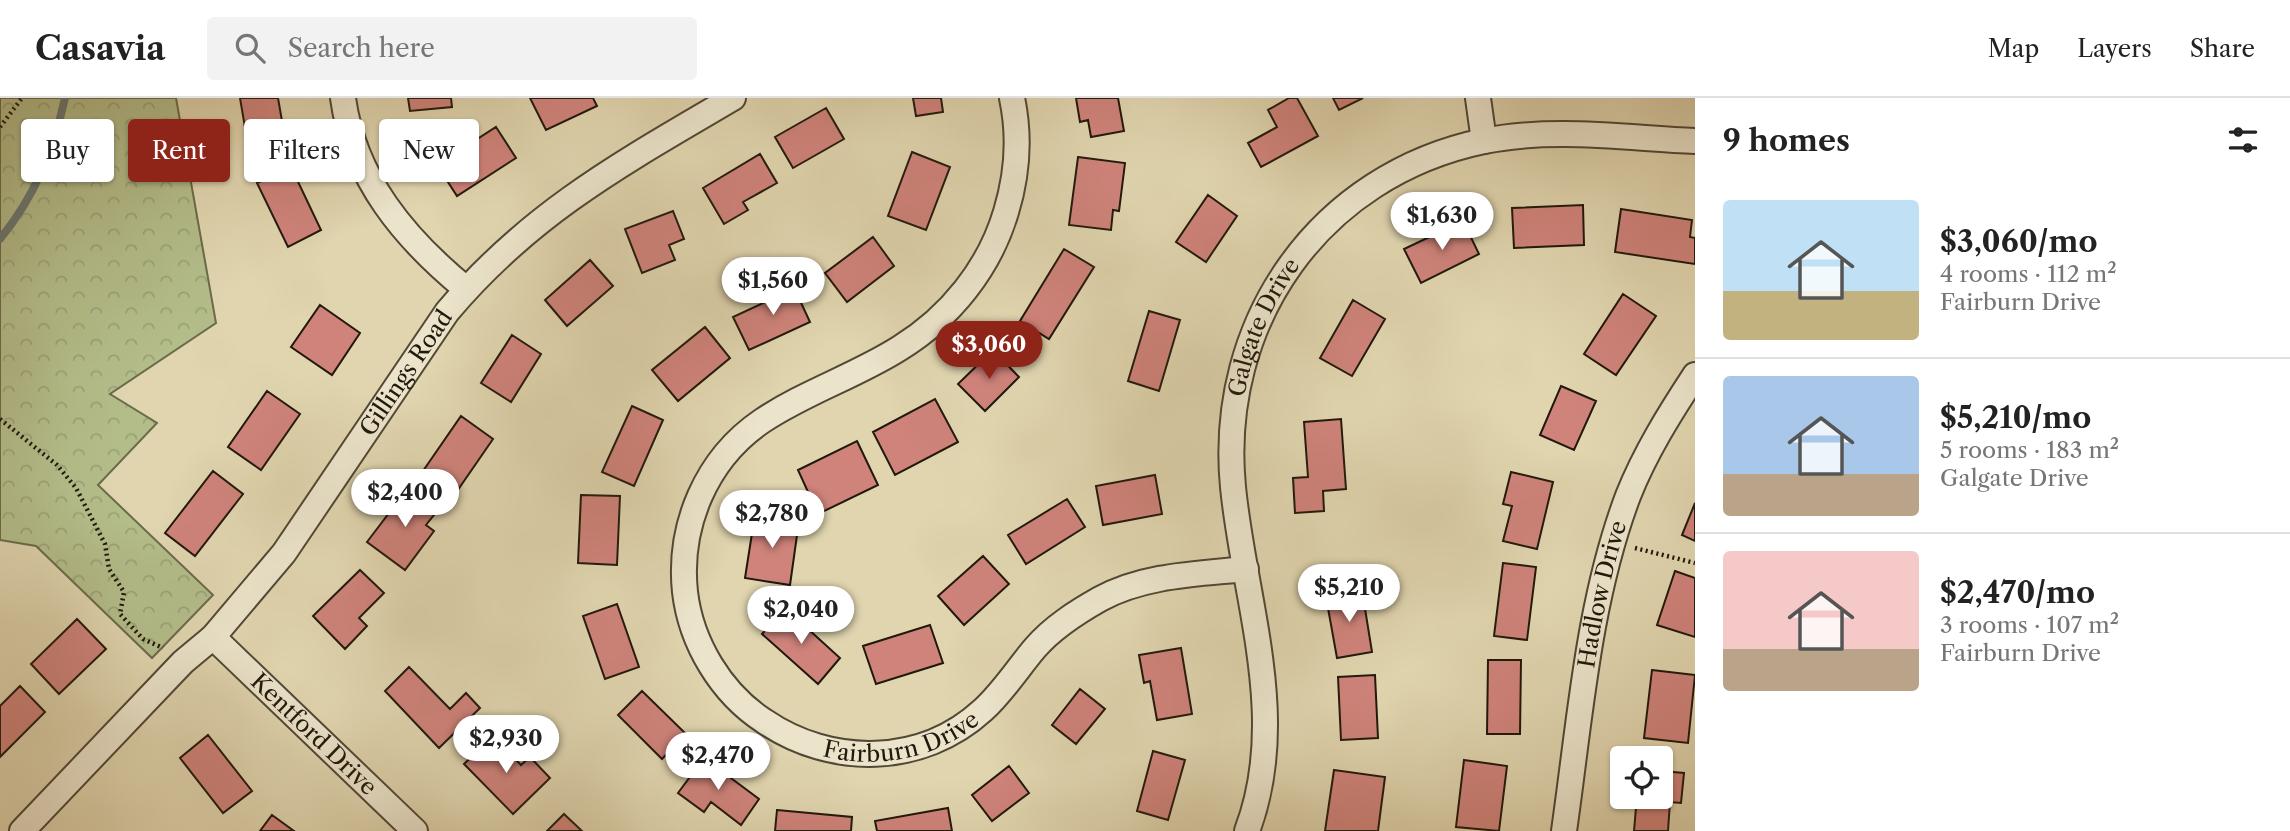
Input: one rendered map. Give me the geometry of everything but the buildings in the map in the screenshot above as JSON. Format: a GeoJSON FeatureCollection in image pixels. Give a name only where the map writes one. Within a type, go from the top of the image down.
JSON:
{"type":"FeatureCollection","features":[{"type":"Feature","properties":{"kind":"street"},"geometry":{"type":"LineString","coordinates":[[343,98],[359,158],[385,206],[410,238],[466,289]]}},
{"type":"Feature","properties":{"kind":"street","name":"Gillings Road"},"geometry":{"type":"LineString","coordinates":[[22,831],[183,662],[214,637],[311,517],[447,312],[466,289],[509,246],[593,180],[733,98]]}},
{"type":"Feature","properties":{"kind":"street","name":"Fairburn Drive"},"geometry":{"type":"LineString","coordinates":[[1013,98],[1017,135],[1011,198],[996,240],[972,281],[931,326],[903,346],[762,421],[738,440],[706,482],[688,527],[684,565],[686,603],[702,650],[734,697],[780,732],[834,752],[891,754],[930,743],[967,723],[995,698],[1048,635],[1103,597],[1167,578],[1246,569]]}},
{"type":"Feature","properties":{"kind":"street"},"geometry":{"type":"LineString","coordinates":[[1478,98],[1484,141]]}},
{"type":"Feature","properties":{"kind":"street","name":"Galgate Drive"},"geometry":{"type":"LineString","coordinates":[[1247,831],[1258,795],[1265,704],[1233,489],[1232,430],[1243,363],[1270,296],[1309,240],[1359,195],[1386,177],[1423,159],[1484,141],[1556,134],[1695,141]]}},
{"type":"Feature","properties":{"kind":"street","name":"Hadlow Drive"},"geometry":{"type":"LineString","coordinates":[[1564,831],[1595,619],[1613,542],[1629,495],[1653,442],[1695,375]]}},
{"type":"Feature","properties":{"kind":"street","name":"Kentford Drive"},"geometry":{"type":"LineString","coordinates":[[214,637],[415,831]]}},
{"type":"Feature","properties":{"kind":"path"},"geometry":{"type":"LineString","coordinates":[[0,127],[22,98]]}},
{"type":"Feature","properties":{"kind":"path"},"geometry":{"type":"LineString","coordinates":[[0,419],[57,466],[76,488],[105,544],[109,569],[124,592],[120,614],[143,639],[183,662]]}},
{"type":"Feature","properties":{"kind":"path"},"geometry":{"type":"LineString","coordinates":[[1613,542],[1695,563]]}},
{"type":"Feature","properties":{"kind":"green space"},"geometry":{"type":"Polygon","coordinates":[[[0,98],[176,98],[180,119],[128,119],[128,182],[191,182],[216,323],[110,394],[157,423],[98,485],[213,595],[152,658],[36,546],[0,540],[0,98]]]}},
{"type":"Feature","properties":{"kind":"waterway"},"geometry":{"type":"LineString","coordinates":[[0,239],[33,190],[41,173],[55,137],[65,98]]}}]}
